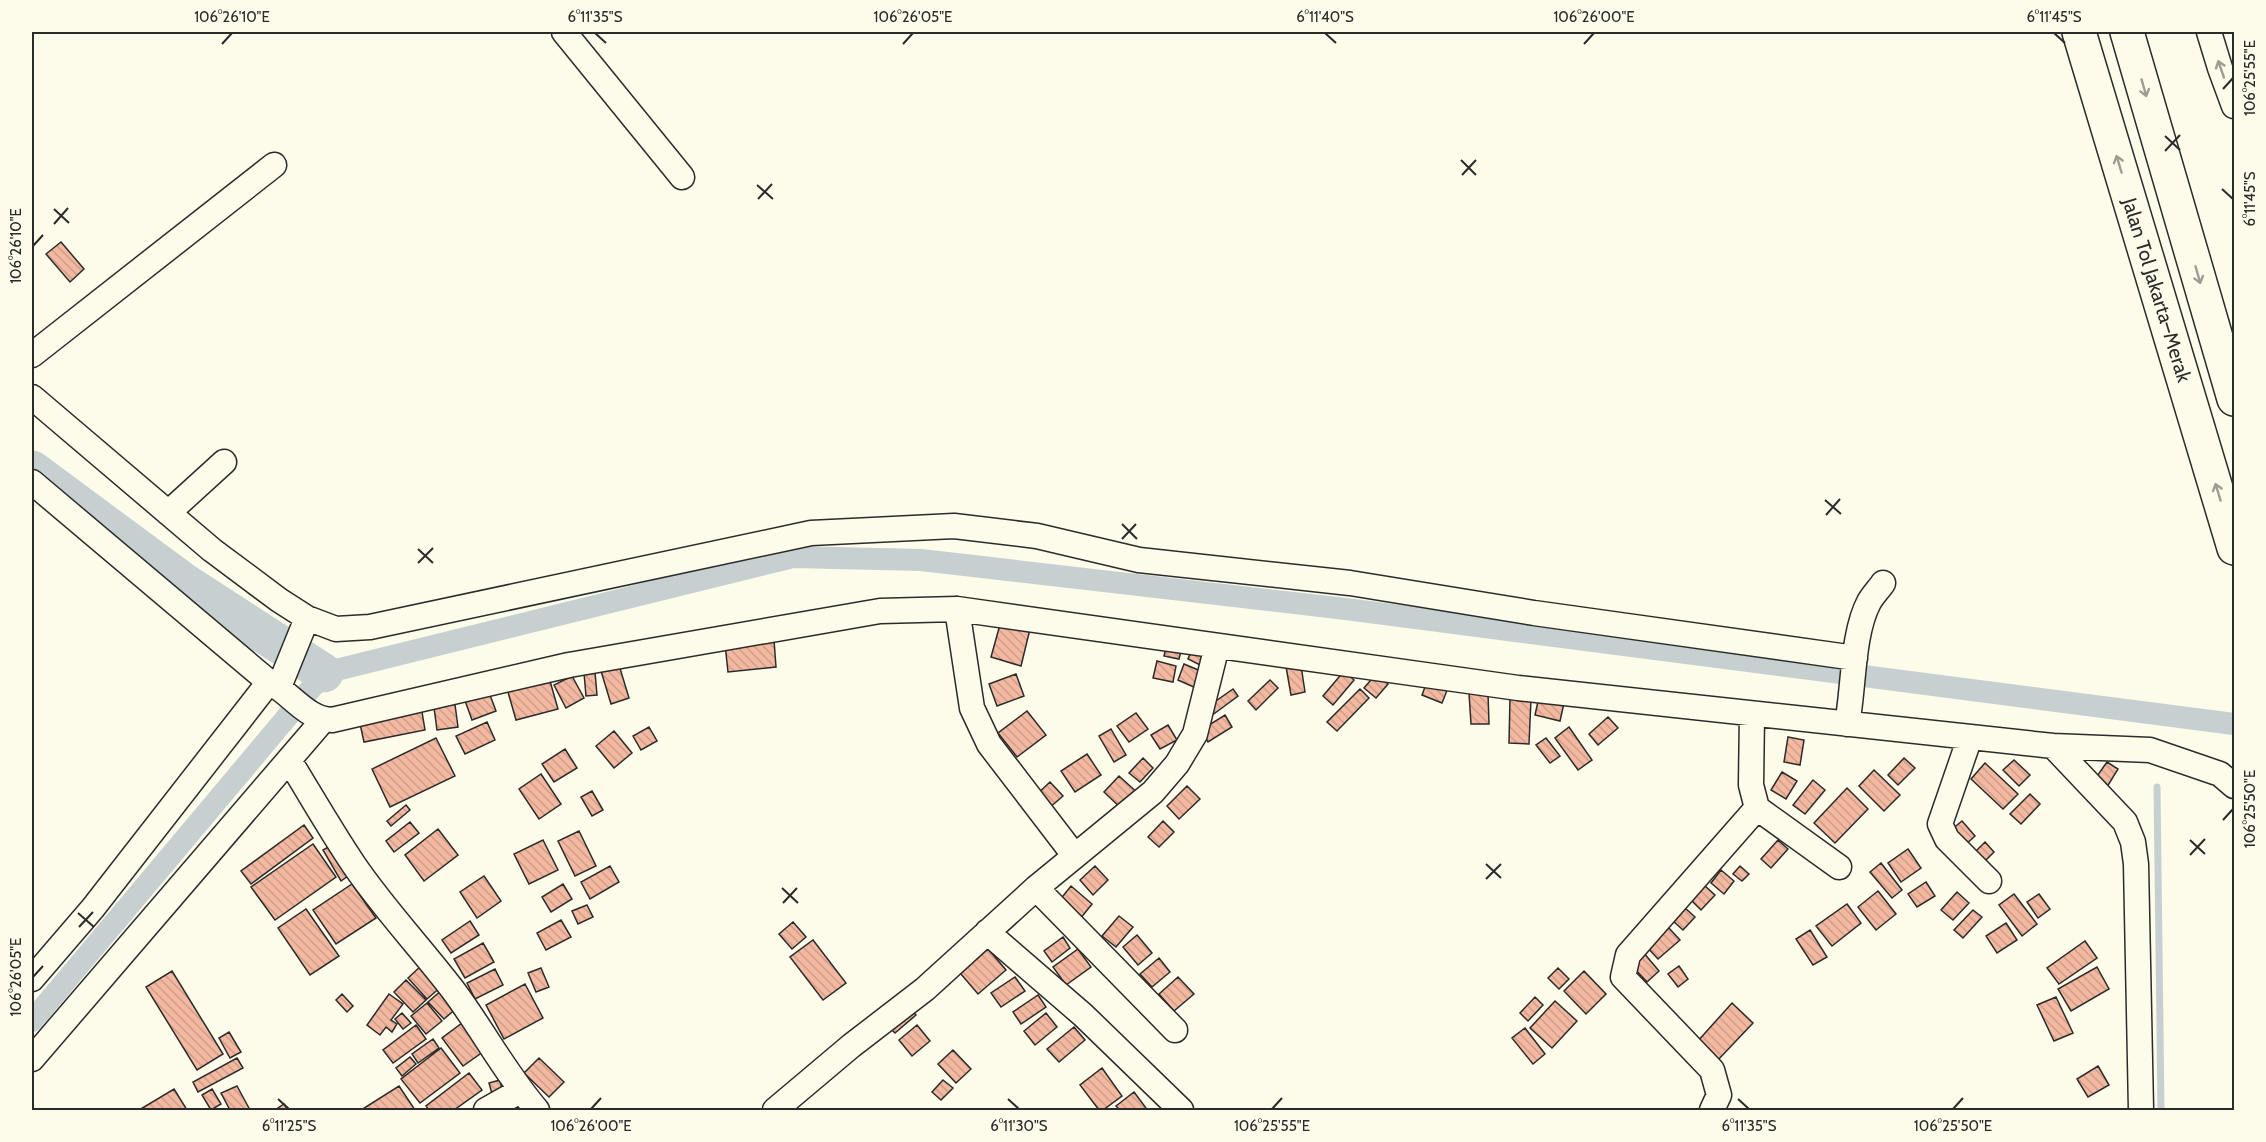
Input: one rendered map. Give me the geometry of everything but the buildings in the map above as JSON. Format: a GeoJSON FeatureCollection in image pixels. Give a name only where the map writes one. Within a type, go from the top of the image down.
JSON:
{"type":"FeatureCollection","features":[{"type":"Feature","properties":{"kind":"highway","name":"Jalan Tol Jakarta–Merak"},"geometry":{"type":"LineString","coordinates":[[2079,32],[2235,548]]}},
{"type":"Feature","properties":{"kind":"highway"},"geometry":{"type":"LineString","coordinates":[[2127,32],[2235,399]]}},
{"type":"Feature","properties":{"kind":"street"},"geometry":{"type":"LineString","coordinates":[[564,32],[682,177]]}},
{"type":"Feature","properties":{"kind":"street"},"geometry":{"type":"LineString","coordinates":[[2209,32],[2235,106]]}},
{"type":"Feature","properties":{"kind":"street"},"geometry":{"type":"LineString","coordinates":[[32,355],[274,165]]}},
{"type":"Feature","properties":{"kind":"street"},"geometry":{"type":"LineString","coordinates":[[32,397],[304,625],[336,629],[370,627],[811,533],[954,526],[1036,536],[1139,560],[1350,583],[1854,663]]}},
{"type":"Feature","properties":{"kind":"street"},"geometry":{"type":"LineString","coordinates":[[168,513],[224,462]]}},
{"type":"Feature","properties":{"kind":"street"},"geometry":{"type":"LineString","coordinates":[[32,482],[318,717],[332,720],[592,661],[880,610],[957,609],[1518,688],[1752,714],[1849,717],[1970,737],[2053,746],[2150,750],[2220,774],[2235,786]]}},
{"type":"Feature","properties":{"kind":"street"},"geometry":{"type":"LineString","coordinates":[[1849,717],[1854,663],[1869,603],[1883,582]]}},
{"type":"Feature","properties":{"kind":"street"},"geometry":{"type":"LineString","coordinates":[[957,609],[972,708],[989,744],[1074,855]]}},
{"type":"Feature","properties":{"kind":"street"},"geometry":{"type":"LineString","coordinates":[[32,979],[279,685],[304,625]]}},
{"type":"Feature","properties":{"kind":"street"},"geometry":{"type":"LineString","coordinates":[[775,1110],[851,1046],[925,989],[1074,855],[1153,792],[1177,764],[1195,734],[1216,646]]}},
{"type":"Feature","properties":{"kind":"street"},"geometry":{"type":"LineString","coordinates":[[1752,714],[1751,785],[1757,808],[1839,867]]}},
{"type":"Feature","properties":{"kind":"street"},"geometry":{"type":"LineString","coordinates":[[32,1059],[288,760],[318,717]]}},
{"type":"Feature","properties":{"kind":"street"},"geometry":{"type":"LineString","coordinates":[[1970,737],[1940,824],[1947,839],[1989,881]]}},
{"type":"Feature","properties":{"kind":"street"},"geometry":{"type":"LineString","coordinates":[[2053,746],[2125,822],[2133,842],[2136,864],[2141,1110]]}},
{"type":"Feature","properties":{"kind":"street"},"geometry":{"type":"LineString","coordinates":[[288,760],[354,865],[454,991],[520,1092],[537,1110]]}},
{"type":"Feature","properties":{"kind":"street"},"geometry":{"type":"LineString","coordinates":[[1712,1110],[1719,1095],[1712,1070],[1623,977],[1628,955],[1757,808]]}},
{"type":"Feature","properties":{"kind":"street"},"geometry":{"type":"LineString","coordinates":[[1036,888],[1175,1030]]}},
{"type":"Feature","properties":{"kind":"street"},"geometry":{"type":"LineString","coordinates":[[987,932],[1083,1015],[1181,1110]]}},
{"type":"Feature","properties":{"kind":"street"},"geometry":{"type":"LineString","coordinates":[[486,1110],[520,1092]]}},
{"type":"Feature","properties":{"kind":"waterway"},"geometry":{"type":"LineString","coordinates":[[32,470],[182,581],[324,673]]}},
{"type":"Feature","properties":{"kind":"waterway"},"geometry":{"type":"LineString","coordinates":[[32,1021],[324,673],[793,557],[921,560],[1346,609],[2234,724]]}},
{"type":"Feature","properties":{"kind":"waterway"},"geometry":{"type":"LineString","coordinates":[[2157,787],[2161,1110]]}}]}
